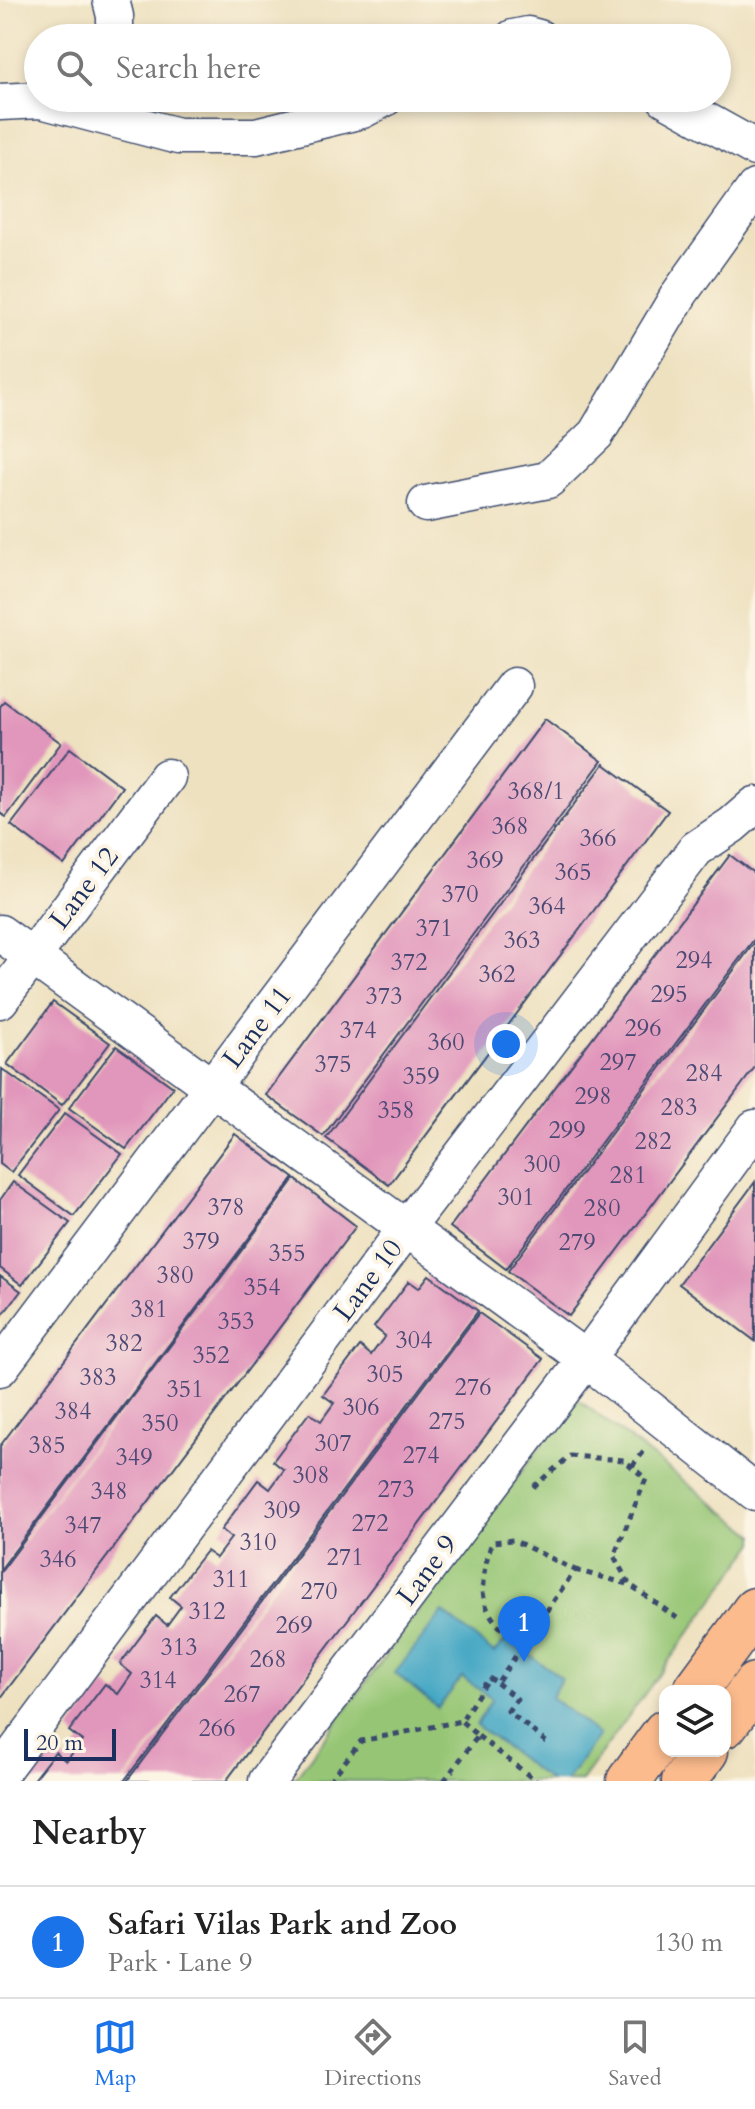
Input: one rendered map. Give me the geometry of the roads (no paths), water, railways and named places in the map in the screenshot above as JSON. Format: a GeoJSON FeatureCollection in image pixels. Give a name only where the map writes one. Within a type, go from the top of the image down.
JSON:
{"type":"FeatureCollection","features":[{"type":"Feature","properties":{"kind":"main road"},"geometry":{"type":"LineString","coordinates":[[699,1685],[755,1610]]}},
{"type":"Feature","properties":{"kind":"main road"},"geometry":{"type":"LineString","coordinates":[[731,1717],[755,1685]]}},
{"type":"Feature","properties":{"kind":"main road"},"geometry":{"type":"LineString","coordinates":[[629,1781],[659,1740]]}},
{"type":"Feature","properties":{"kind":"main road"},"geometry":{"type":"LineString","coordinates":[[684,1781],[702,1757]]}},
{"type":"Feature","properties":{"kind":"street"},"geometry":{"type":"LineString","coordinates":[[111,0],[115,24]]}},
{"type":"Feature","properties":{"kind":"street"},"geometry":{"type":"LineString","coordinates":[[0,102],[24,101]]}},
{"type":"Feature","properties":{"kind":"street"},"geometry":{"type":"LineString","coordinates":[[112,112],[178,136],[256,136],[354,112]]}},
{"type":"Feature","properties":{"kind":"street"},"geometry":{"type":"LineString","coordinates":[[690,112],[755,148]]}},
{"type":"Feature","properties":{"kind":"street"},"geometry":{"type":"LineString","coordinates":[[426,504],[548,480],[596,434],[680,293],[755,188]]}},
{"type":"Feature","properties":{"kind":"street","name":"Lane 11"},"geometry":{"type":"LineString","coordinates":[[0,1368],[514,686]]}},
{"type":"Feature","properties":{"kind":"street","name":"Lane 12"},"geometry":{"type":"LineString","coordinates":[[0,1000],[167,777]]}},
{"type":"Feature","properties":{"kind":"street","name":"Lane 10"},"geometry":{"type":"LineString","coordinates":[[0,1773],[405,1230],[696,849],[755,805]]}},
{"type":"Feature","properties":{"kind":"street"},"geometry":{"type":"LineString","coordinates":[[0,933],[586,1359],[755,1492]]}},
{"type":"Feature","properties":{"kind":"street","name":"Lane 9"},"geometry":{"type":"LineString","coordinates":[[267,1781],[586,1359],[755,1128]]}},
{"type":"Feature","properties":{"kind":"water"},"geometry":{"type":"Polygon","coordinates":[[[443,1612],[494,1653],[507,1639],[562,1678],[551,1697],[599,1735],[566,1781],[550,1781],[476,1725],[492,1699],[462,1677],[438,1708],[395,1673],[443,1612]]]}},
{"type":"Feature","properties":{"kind":"place","name":"Safari Vilas Park and Zoo"},"geometry":{"type":"Point","coordinates":[524,1662]}}]}
